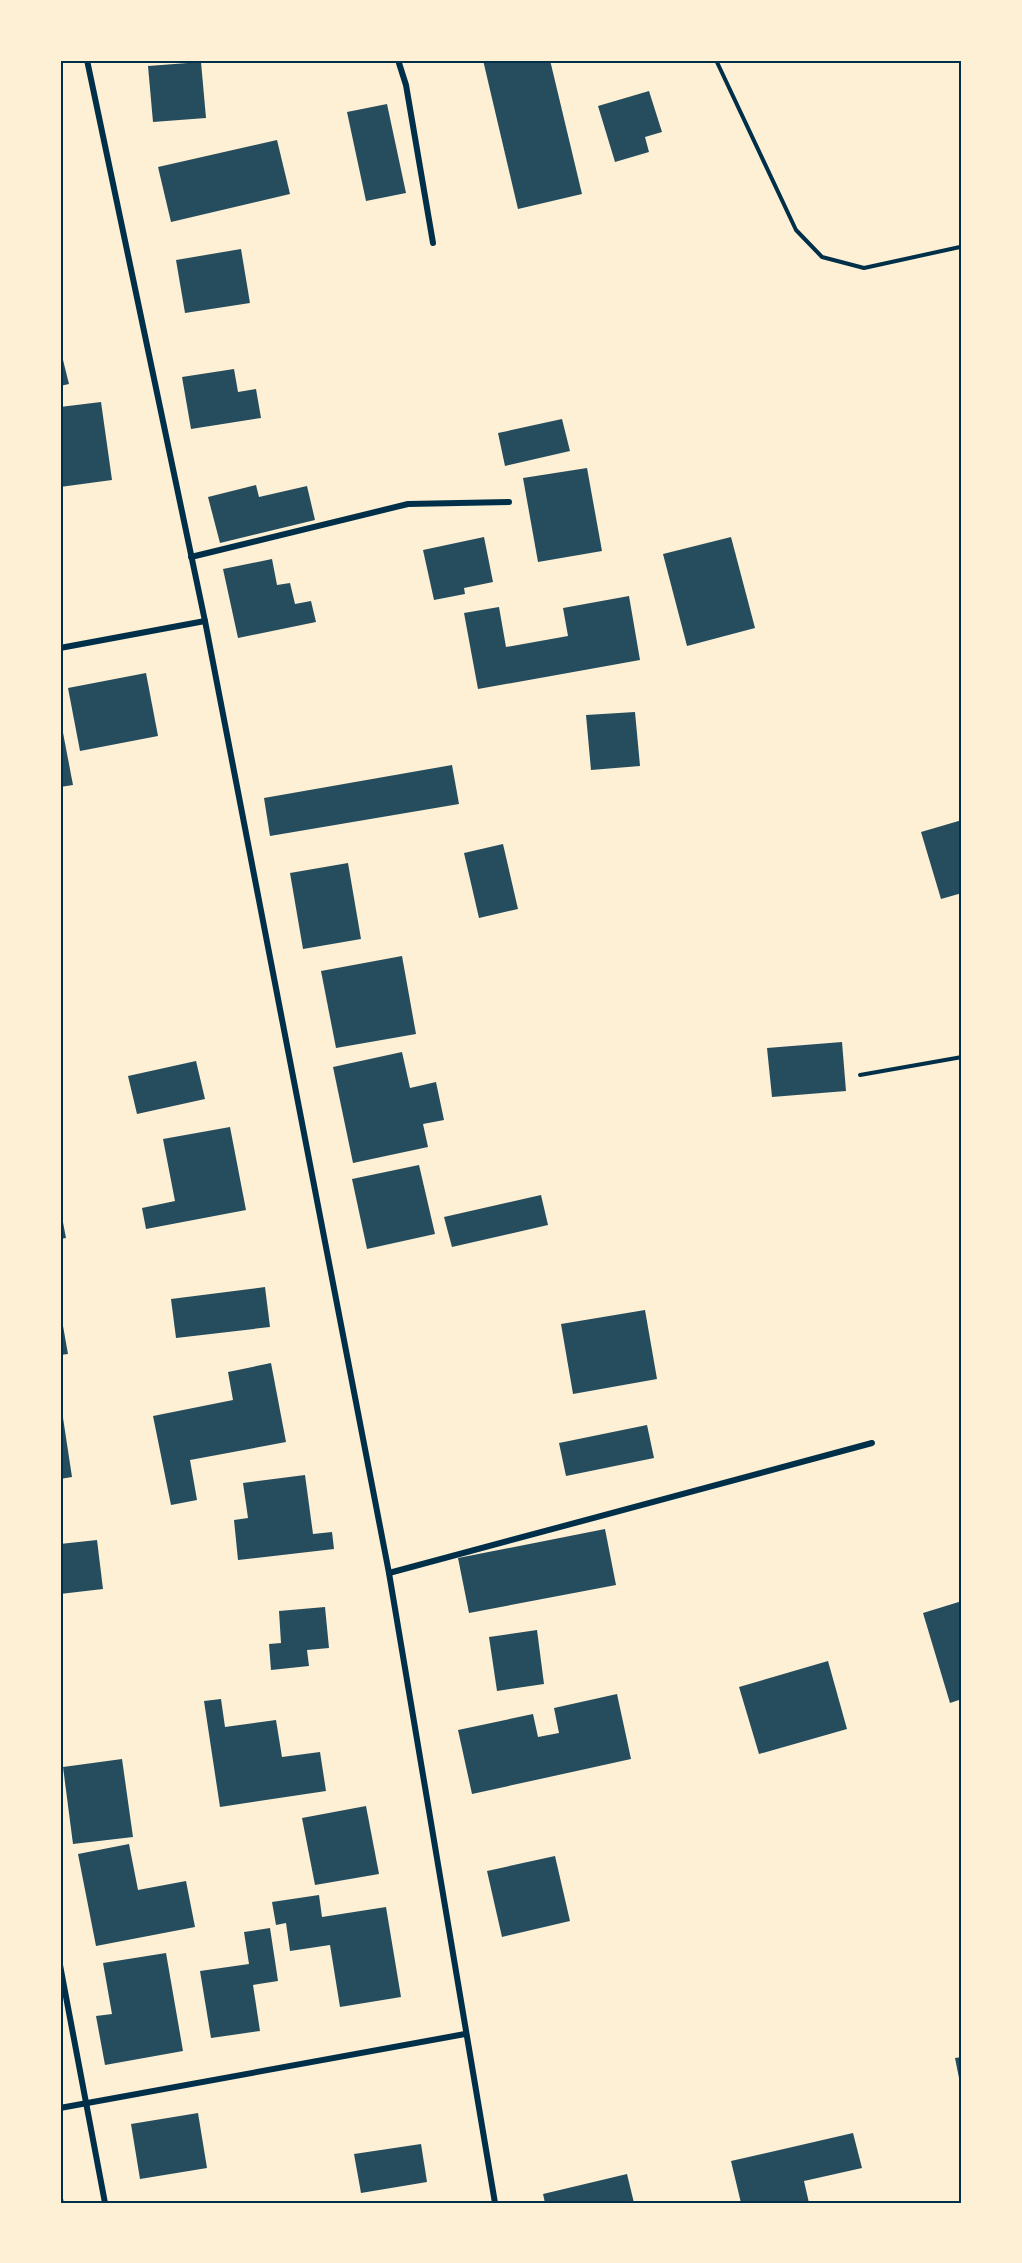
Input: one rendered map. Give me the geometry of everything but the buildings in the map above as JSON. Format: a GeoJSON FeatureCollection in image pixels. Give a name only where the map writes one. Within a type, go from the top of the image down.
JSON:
{"type":"FeatureCollection","features":[{"type":"Feature","properties":{"kind":"street"},"geometry":{"type":"LineString","coordinates":[[87,60],[205,621],[389,1573],[495,2203]]}},
{"type":"Feature","properties":{"kind":"street"},"geometry":{"type":"LineString","coordinates":[[398,60],[406,85],[434,243]]}},
{"type":"Feature","properties":{"kind":"street"},"geometry":{"type":"LineString","coordinates":[[191,557],[408,504],[509,501]]}},
{"type":"Feature","properties":{"kind":"street"},"geometry":{"type":"LineString","coordinates":[[60,648],[205,621]]}},
{"type":"Feature","properties":{"kind":"street"},"geometry":{"type":"LineString","coordinates":[[389,1573],[872,1443]]}},
{"type":"Feature","properties":{"kind":"street"},"geometry":{"type":"LineString","coordinates":[[60,1965],[105,2203]]}},
{"type":"Feature","properties":{"kind":"street"},"geometry":{"type":"LineString","coordinates":[[60,2108],[465,2034]]}},
{"type":"Feature","properties":{"kind":"path"},"geometry":{"type":"LineString","coordinates":[[716,60],[796,230],[822,257],[864,268],[962,248]]}},
{"type":"Feature","properties":{"kind":"path"},"geometry":{"type":"LineString","coordinates":[[860,1075],[962,1057]]}}]}
